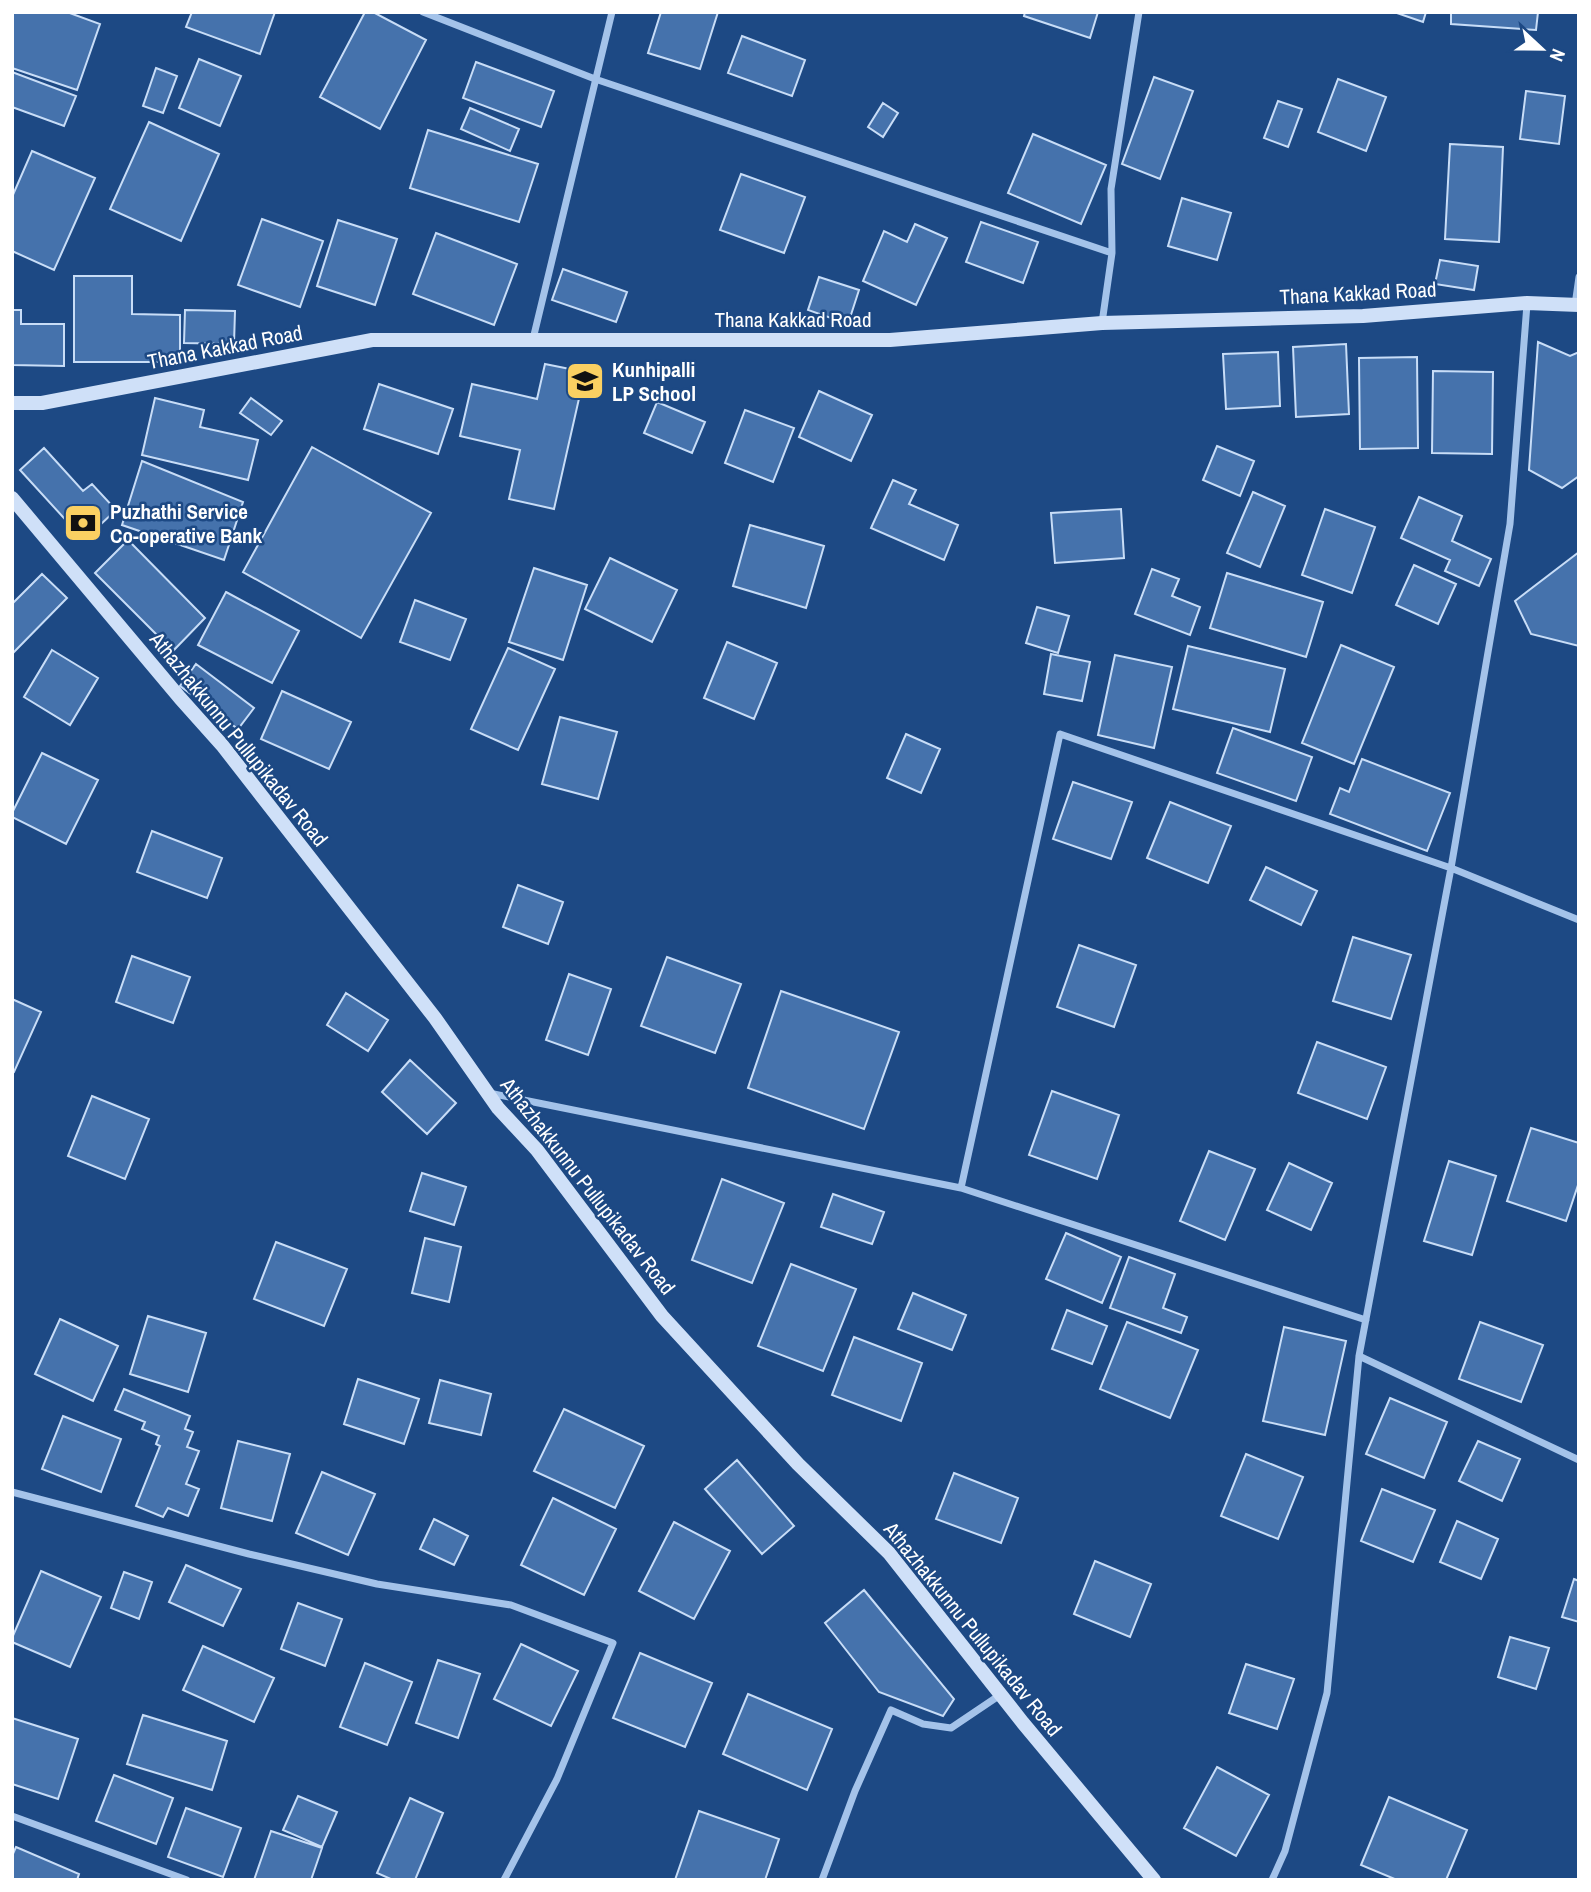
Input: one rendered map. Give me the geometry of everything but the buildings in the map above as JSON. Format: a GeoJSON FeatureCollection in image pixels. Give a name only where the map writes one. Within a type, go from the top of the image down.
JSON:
{"type":"FeatureCollection","features":[{"type":"Feature","properties":{"kind":"main road","name":"Thana Kakkad Road"},"geometry":{"type":"LineString","coordinates":[[12,403],[41,403],[372,340],[890,340],[1102,323],[1363,316],[1527,303],[1577,305]]}},
{"type":"Feature","properties":{"kind":"main road","name":"Athazhakkunnu Pullupikadav Road"},"geometry":{"type":"LineString","coordinates":[[12,498],[222,745],[435,1018],[498,1108],[537,1150],[662,1316],[798,1464],[889,1553],[1000,1695],[1154,1880]]}},
{"type":"Feature","properties":{"kind":"street"},"geometry":{"type":"LineString","coordinates":[[423,12],[595,79],[1112,253]]}},
{"type":"Feature","properties":{"kind":"street"},"geometry":{"type":"LineString","coordinates":[[533,339],[612,12]]}},
{"type":"Feature","properties":{"kind":"street"},"geometry":{"type":"LineString","coordinates":[[1102,323],[1112,253],[1111,189],[1139,12]]}},
{"type":"Feature","properties":{"kind":"street"},"geometry":{"type":"LineString","coordinates":[[1577,305],[1579,277]]}},
{"type":"Feature","properties":{"kind":"street"},"geometry":{"type":"LineString","coordinates":[[1272,1880],[1284,1851],[1327,1693],[1359,1356],[1451,868],[1510,524],[1527,303]]}},
{"type":"Feature","properties":{"kind":"street"},"geometry":{"type":"LineString","coordinates":[[961,1188],[1060,734],[1451,868],[1579,920]]}},
{"type":"Feature","properties":{"kind":"street"},"geometry":{"type":"LineString","coordinates":[[488,1093],[961,1188],[1366,1320]]}},
{"type":"Feature","properties":{"kind":"street"},"geometry":{"type":"LineString","coordinates":[[1359,1356],[1579,1460]]}},
{"type":"Feature","properties":{"kind":"street"},"geometry":{"type":"LineString","coordinates":[[12,1492],[249,1554],[377,1584],[511,1605],[613,1643],[557,1779],[504,1880]]}},
{"type":"Feature","properties":{"kind":"street"},"geometry":{"type":"LineString","coordinates":[[822,1880],[855,1791],[891,1710],[923,1724],[951,1728],[1000,1695]]}},
{"type":"Feature","properties":{"kind":"street"},"geometry":{"type":"LineString","coordinates":[[12,1816],[187,1880]]}},
{"type":"Feature","properties":{"kind":"place","name":"Kunhipalli LP School"},"geometry":{"type":"Point","coordinates":[585,381]}},
{"type":"Feature","properties":{"kind":"place","name":"Puzhathi Service Co-operative Bank"},"geometry":{"type":"Point","coordinates":[83,523]}}]}
